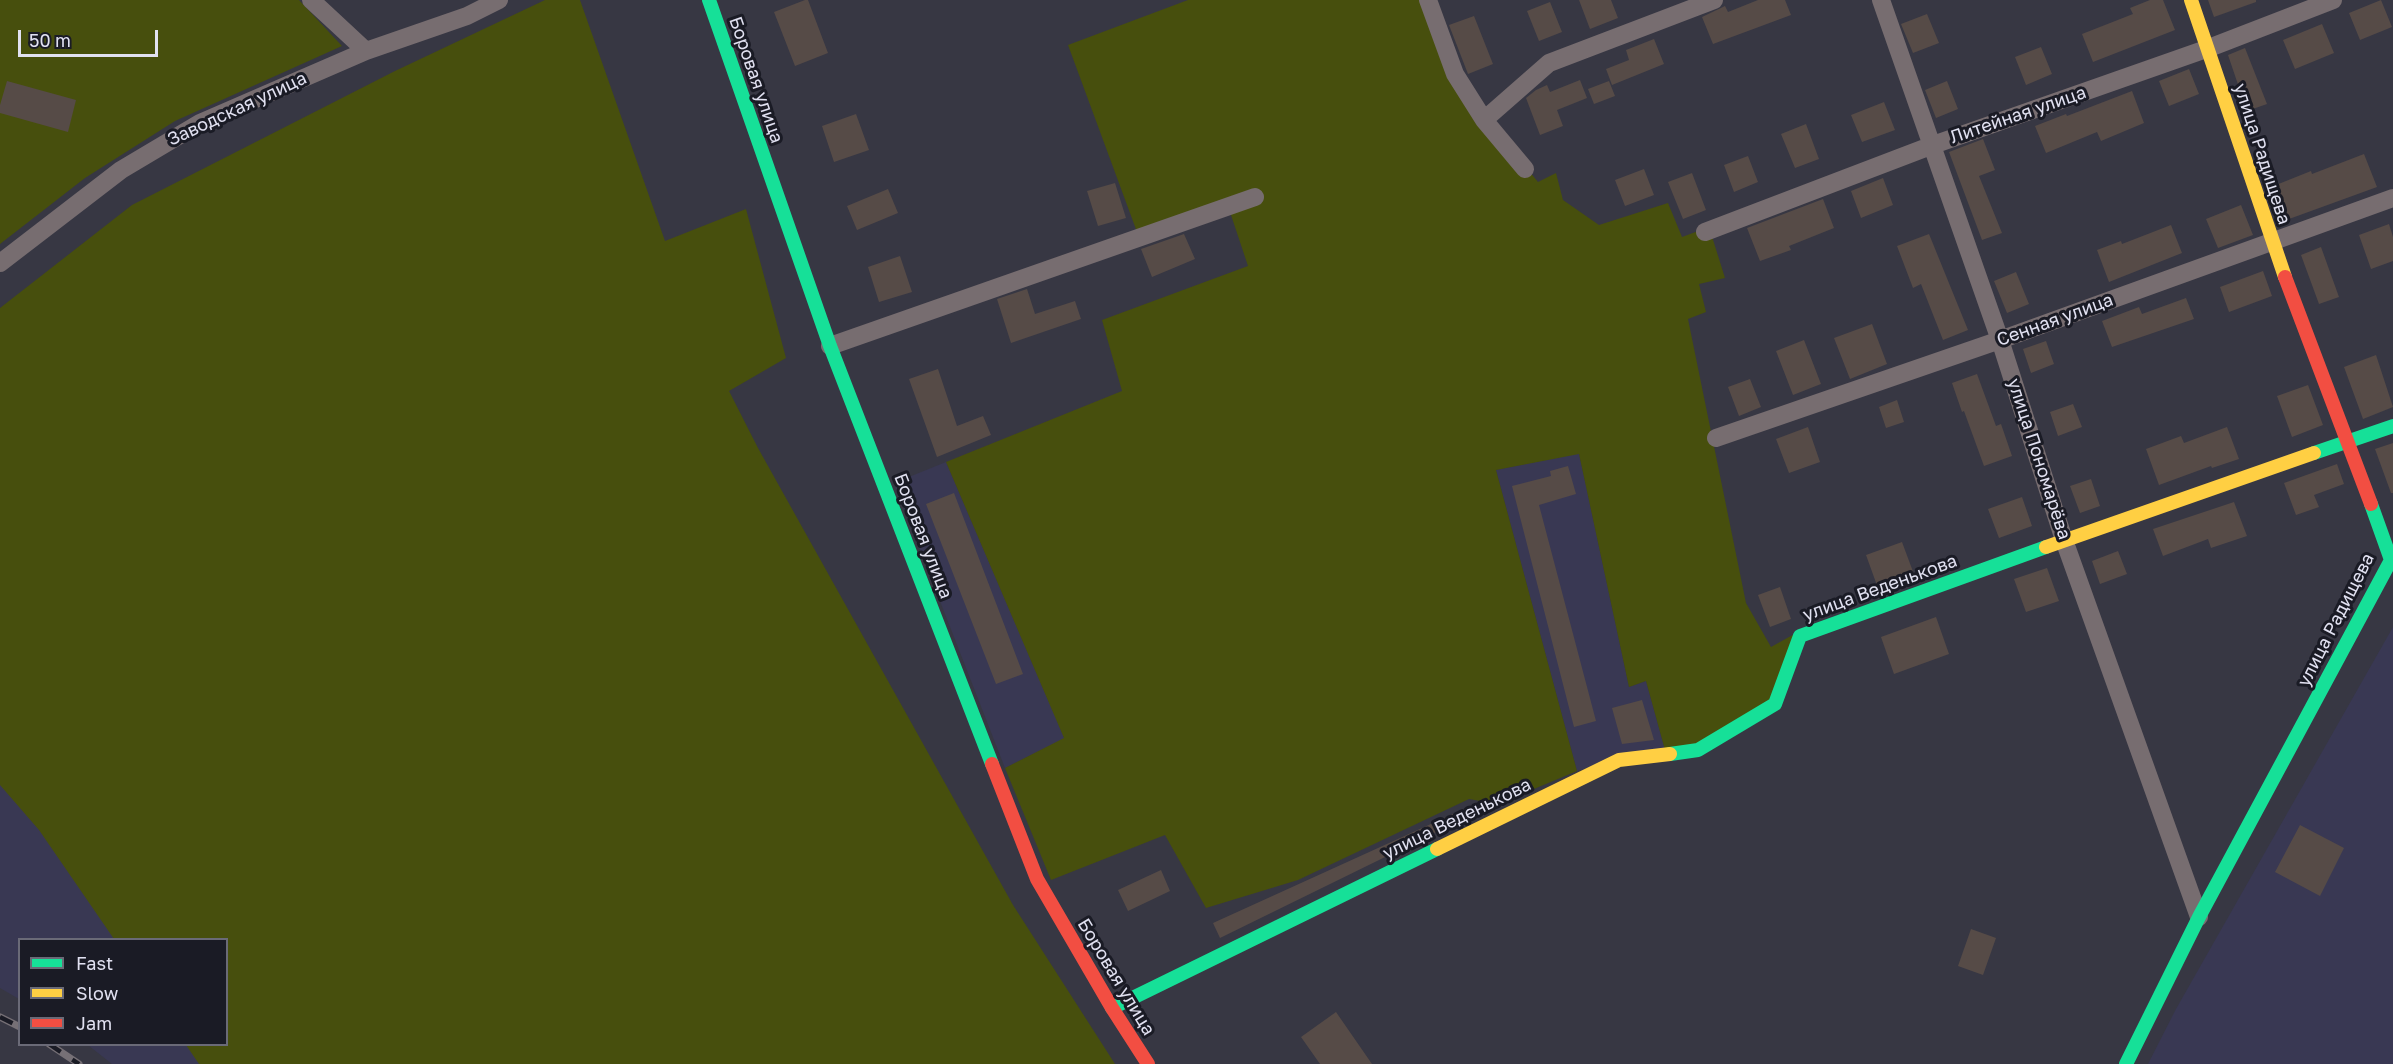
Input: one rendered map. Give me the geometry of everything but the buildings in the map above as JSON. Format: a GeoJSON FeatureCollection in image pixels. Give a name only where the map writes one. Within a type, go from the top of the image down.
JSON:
{"type":"FeatureCollection","features":[{"type":"Feature","properties":{"kind":"street"},"geometry":{"type":"LineString","coordinates":[[311,0],[366,51]]}},
{"type":"Feature","properties":{"kind":"street","name":"Заводская улица"},"geometry":{"type":"LineString","coordinates":[[0,263],[121,170],[200,123],[366,51],[467,16],[499,0]]}},
{"type":"Feature","properties":{"kind":"street","name":"Боровая улица"},"geometry":{"type":"LineString","coordinates":[[709,0],[830,346],[1037,879],[1112,1008],[1148,1064]]}},
{"type":"Feature","properties":{"kind":"street"},"geometry":{"type":"LineString","coordinates":[[1428,0],[1455,74],[1484,120],[1526,169]]}},
{"type":"Feature","properties":{"kind":"street"},"geometry":{"type":"LineString","coordinates":[[1484,120],[1549,63],[1714,0]]}},
{"type":"Feature","properties":{"kind":"street","name":"улица Пономарёва"},"geometry":{"type":"LineString","coordinates":[[1881,0],[2000,340],[2064,540],[2199,917]]}},
{"type":"Feature","properties":{"kind":"street","name":"улица Радищева"},"geometry":{"type":"LineString","coordinates":[[2126,1064],[2199,917],[2391,560],[2349,442],[2272,242],[2209,48],[2191,0]]}},
{"type":"Feature","properties":{"kind":"street","name":"Литейная улица"},"geometry":{"type":"LineString","coordinates":[[1705,232],[1933,145],[2209,48],[2332,0]]}},
{"type":"Feature","properties":{"kind":"street"},"geometry":{"type":"LineString","coordinates":[[830,346],[1255,197]]}},
{"type":"Feature","properties":{"kind":"street","name":"Сенная улица"},"geometry":{"type":"LineString","coordinates":[[1716,438],[2000,340],[2393,198]]}},
{"type":"Feature","properties":{"kind":"street","name":"улица Веденькова"},"geometry":{"type":"LineString","coordinates":[[1112,1008],[1619,760],[1698,750],[1775,704],[1800,636],[2064,540],[2393,426]]}},
{"type":"Feature","properties":{"kind":"shaded area"},"geometry":{"type":"Polygon","coordinates":[[[1579,453],[1629,687],[1646,681],[1665,750],[1577,771],[1496,470],[1579,453]]]}},
{"type":"Feature","properties":{"kind":"shaded area"},"geometry":{"type":"Polygon","coordinates":[[[946,462],[1065,739],[1005,768],[894,483],[946,462]]]}},
{"type":"Feature","properties":{"kind":"shaded area"},"geometry":{"type":"Polygon","coordinates":[[[2393,627],[2393,1064],[2148,1064],[2176,1009],[2393,627]]]}},
{"type":"Feature","properties":{"kind":"shaded area"},"geometry":{"type":"Polygon","coordinates":[[[0,780],[125,938],[18,938],[18,998],[0,988],[0,780]]]}},
{"type":"Feature","properties":{"kind":"shaded area"},"geometry":{"type":"Polygon","coordinates":[[[89,1046],[211,1046],[225,1064],[112,1064],[89,1046]]]}},
{"type":"Feature","properties":{"kind":"green space"},"geometry":{"type":"Polygon","coordinates":[[[0,0],[299,0],[342,46],[175,121],[85,178],[0,244],[0,0]]]}},
{"type":"Feature","properties":{"kind":"green space"},"geometry":{"type":"Polygon","coordinates":[[[545,0],[580,0],[665,241],[746,209],[786,358],[729,391],[758,448],[1013,905],[1115,1064],[199,1064],[187,1046],[228,1046],[228,938],[113,938],[39,830],[0,785],[0,308],[132,205],[395,71],[545,0]]]}},
{"type":"Feature","properties":{"kind":"green space"},"geometry":{"type":"Polygon","coordinates":[[[1188,0],[1423,0],[1450,74],[1538,182],[1556,173],[1563,200],[1599,225],[1668,203],[1682,237],[1709,227],[1725,278],[1699,284],[1706,312],[1688,319],[1746,603],[1771,647],[1798,632],[1770,701],[1699,743],[1665,750],[1646,681],[1629,687],[1579,454],[1496,470],[1577,771],[1498,804],[1469,799],[1298,880],[1206,908],[1165,835],[1051,880],[1005,768],[1064,738],[946,462],[1122,391],[1102,320],[1248,266],[1229,209],[1137,232],[1068,45],[1188,0]]]}},
{"type":"Feature","properties":{"kind":"railway"},"geometry":{"type":"LineString","coordinates":[[0,1017],[18,1026]]}},
{"type":"Feature","properties":{"kind":"railway"},"geometry":{"type":"LineString","coordinates":[[52,1046],[79,1064]]}},
{"type":"Feature","properties":{"kind":"traffic: fast"},"geometry":{"type":"LineString","coordinates":[[709,0],[830,346],[992,764]]}},
{"type":"Feature","properties":{"kind":"traffic: fast"},"geometry":{"type":"LineString","coordinates":[[2314,453],[2393,426]]}},
{"type":"Feature","properties":{"kind":"traffic: fast"},"geometry":{"type":"LineString","coordinates":[[2126,1064],[2199,917],[2391,560],[2371,504]]}},
{"type":"Feature","properties":{"kind":"traffic: fast"},"geometry":{"type":"LineString","coordinates":[[1670,754],[1698,750],[1775,704],[1800,636],[2046,547]]}},
{"type":"Feature","properties":{"kind":"traffic: fast"},"geometry":{"type":"LineString","coordinates":[[1112,1008],[1437,849]]}},
{"type":"Feature","properties":{"kind":"traffic: slow"},"geometry":{"type":"LineString","coordinates":[[2191,0],[2285,277]]}},
{"type":"Feature","properties":{"kind":"traffic: slow"},"geometry":{"type":"LineString","coordinates":[[2046,547],[2314,453]]}},
{"type":"Feature","properties":{"kind":"traffic: slow"},"geometry":{"type":"LineString","coordinates":[[1437,849],[1619,760],[1670,754]]}},
{"type":"Feature","properties":{"kind":"traffic: jam"},"geometry":{"type":"LineString","coordinates":[[2285,277],[2371,504]]}},
{"type":"Feature","properties":{"kind":"traffic: jam"},"geometry":{"type":"LineString","coordinates":[[992,764],[1037,879],[1112,1008],[1148,1064]]}}]}
